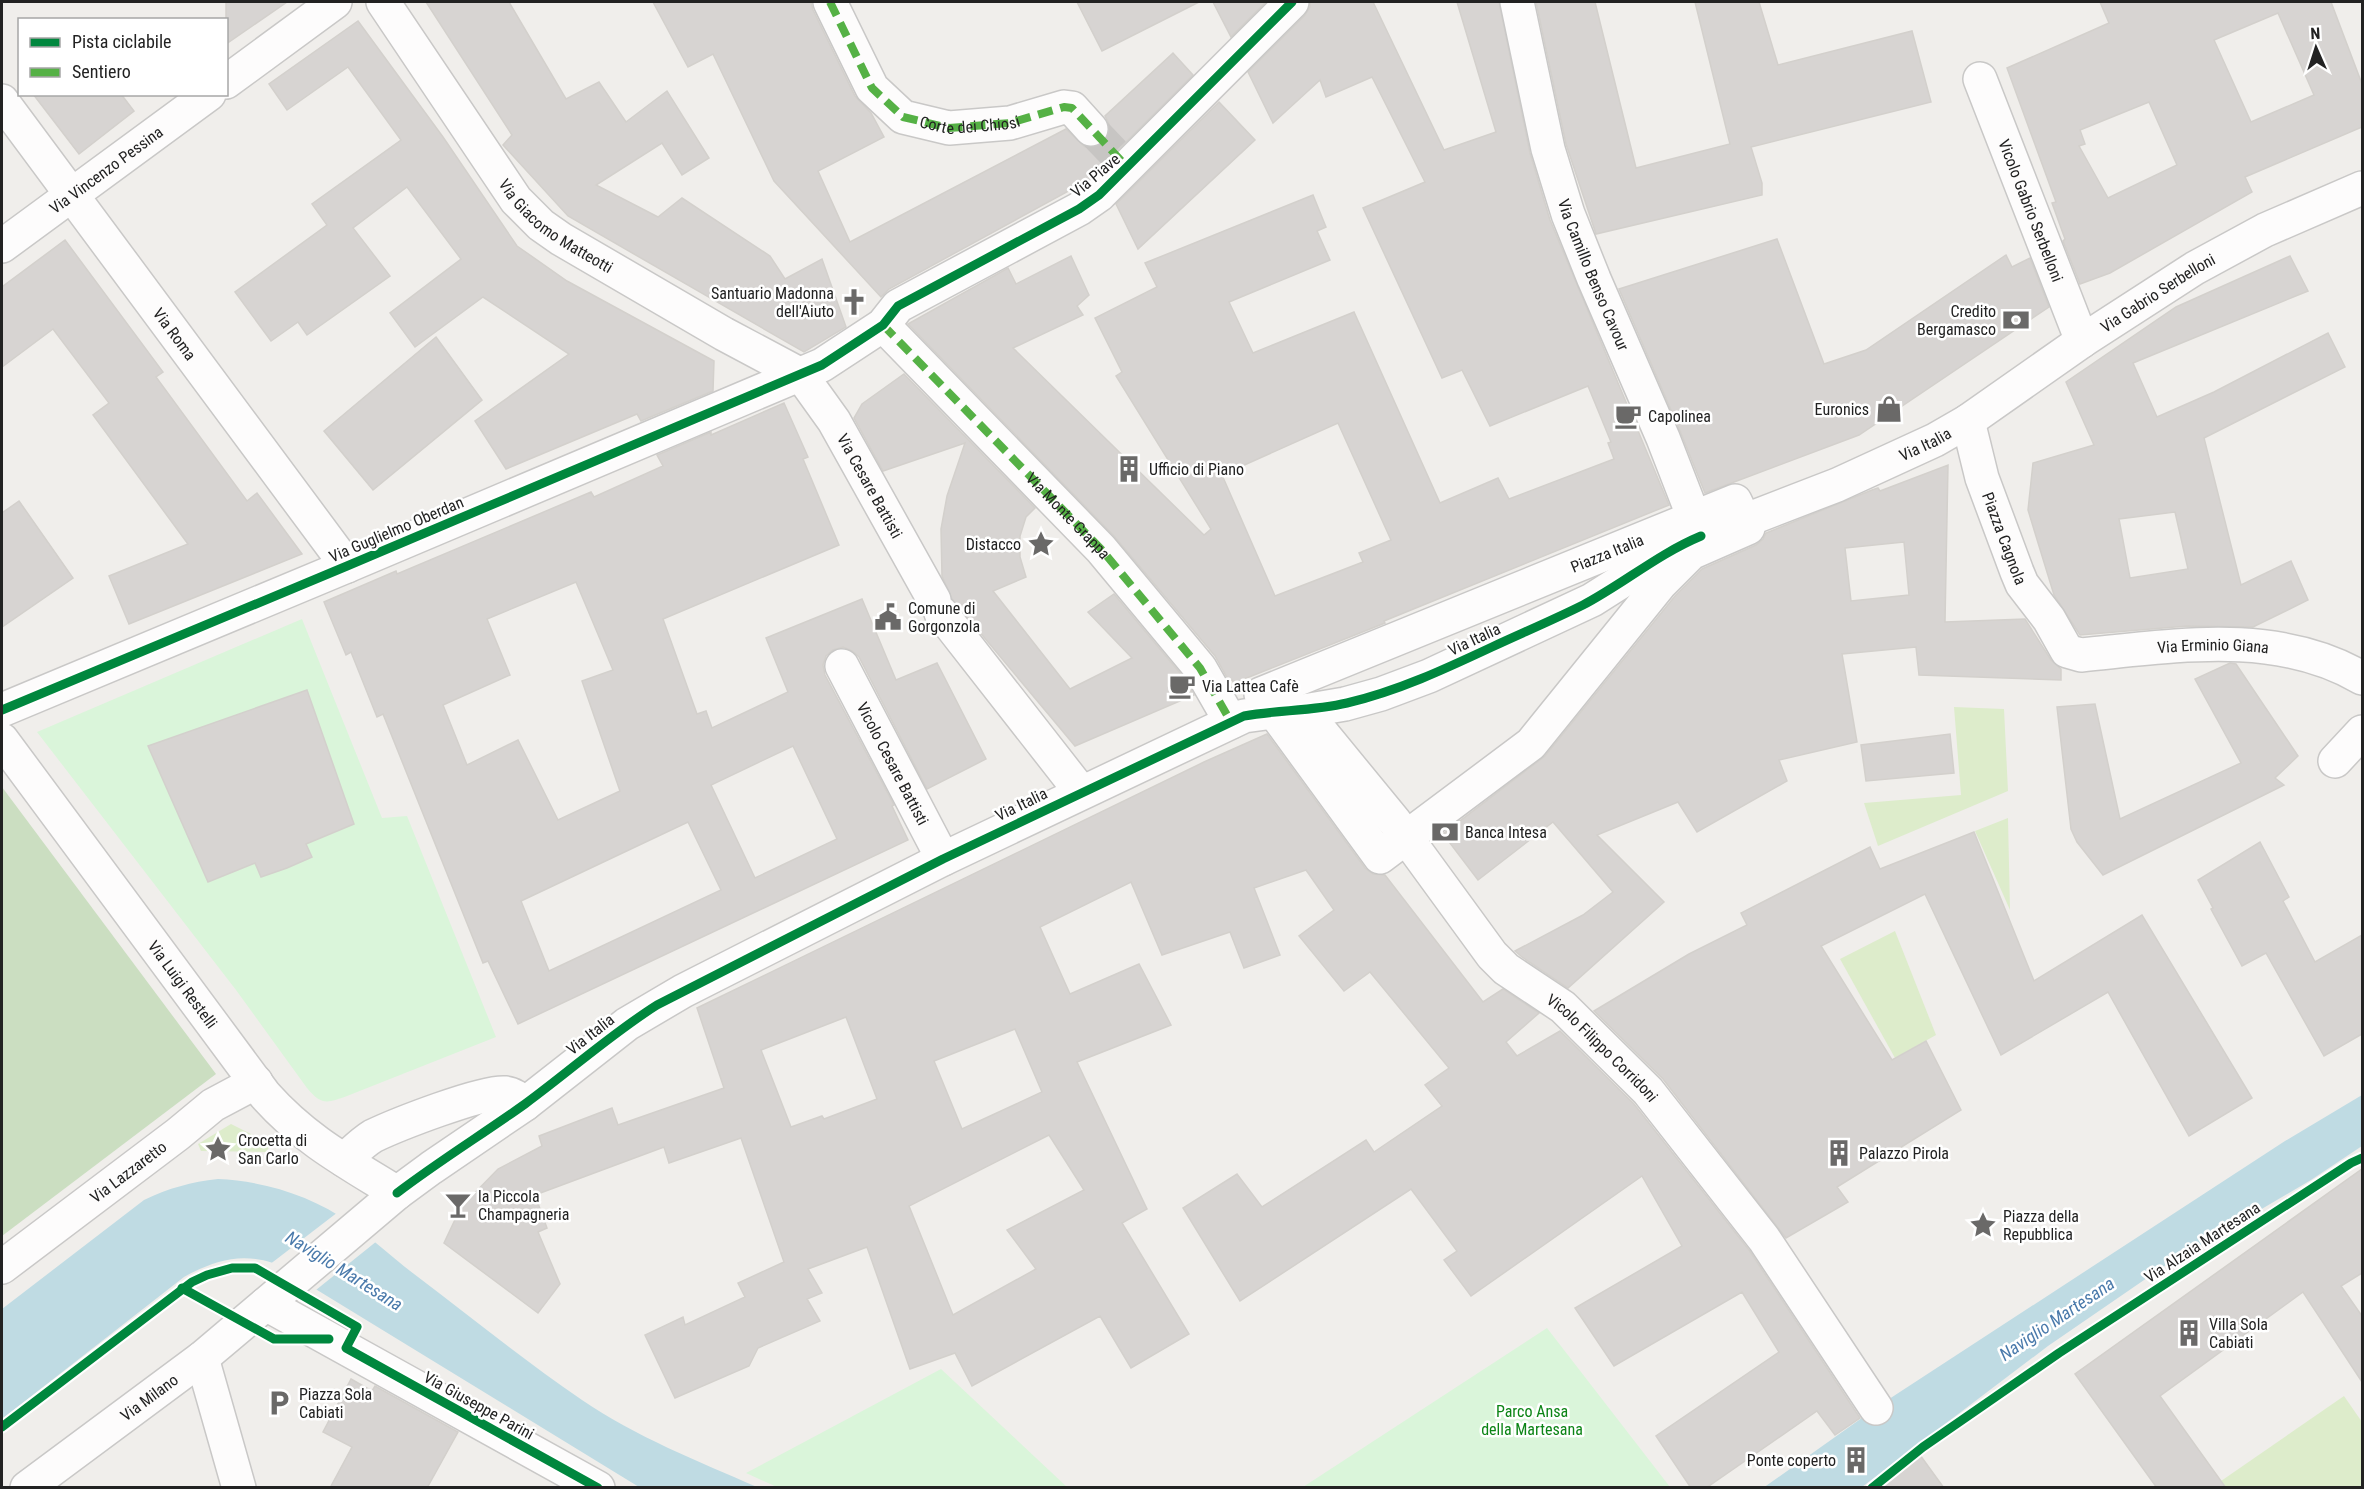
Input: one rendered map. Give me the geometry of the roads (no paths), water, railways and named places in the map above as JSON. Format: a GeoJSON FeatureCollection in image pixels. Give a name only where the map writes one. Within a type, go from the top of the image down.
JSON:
{"type":"FeatureCollection","features":[{"type":"Feature","properties":{"kind":"street"},"geometry":{"type":"LineString","coordinates":[[228,81],[335,2]]}},
{"type":"Feature","properties":{"kind":"street","name":"Via Giacomo Matteotti"},"geometry":{"type":"LineString","coordinates":[[383,2],[510,192],[541,225],[724,334],[801,375]]}},
{"type":"Feature","properties":{"kind":"street","name":"Corte dei Chiosi"},"geometry":{"type":"LineString","coordinates":[[830,2],[872,88],[903,117],[949,129],[1010,123],[1064,106],[1072,108],[1091,129]]}},
{"type":"Feature","properties":{"kind":"street","name":"Via Piave"},"geometry":{"type":"LineString","coordinates":[[801,375],[822,365],[883,325],[898,306],[1079,209],[1099,195],[1121,161],[1292,2]]}},
{"type":"Feature","properties":{"kind":"street","name":"Via Camillo Benso Cavour"},"geometry":{"type":"LineString","coordinates":[[1517,2],[1548,148],[1568,214],[1663,438],[1697,527]]}},
{"type":"Feature","properties":{"kind":"street","name":"Vicolo Gabrio Serbelloni"},"geometry":{"type":"LineString","coordinates":[[1980,79],[2082,341]]}},
{"type":"Feature","properties":{"kind":"street","name":"Via Vincenzo Pessina"},"geometry":{"type":"LineString","coordinates":[[2,246],[206,96]]}},
{"type":"Feature","properties":{"kind":"street","name":"Via Roma"},"geometry":{"type":"LineString","coordinates":[[2,101],[347,566]]}},
{"type":"Feature","properties":{"kind":"street","name":"Via Gabrio Serbelloni"},"geometry":{"type":"LineString","coordinates":[[1968,421],[2082,341],[2195,268],[2246,240],[2362,188]]}},
{"type":"Feature","properties":{"kind":"street","name":"Via Monte Grappa"},"geometry":{"type":"LineString","coordinates":[[883,325],[1101,549],[1196,663],[1232,722]]}},
{"type":"Feature","properties":{"kind":"street","name":"Via Guglielmo Oberdan"},"geometry":{"type":"LineString","coordinates":[[2,710],[347,566],[757,390],[778,385],[801,375]]}},
{"type":"Feature","properties":{"kind":"street","name":"Via Cesare Battisti"},"geometry":{"type":"LineString","coordinates":[[801,375],[834,421],[937,606],[1081,792]]}},
{"type":"Feature","properties":{"kind":"street","name":"Via Italia"},"geometry":{"type":"LineString","coordinates":[[364,1221],[430,1168],[525,1104],[627,1024],[657,1005],[943,859],[1244,716],[1288,712],[1363,699],[1430,676],[1580,606],[1620,584],[1674,548],[1697,527],[1744,520],[1837,485],[1935,440],[1968,421]]}},
{"type":"Feature","properties":{"kind":"street","name":"Piazza Cagnola"},"geometry":{"type":"LineString","coordinates":[[1968,421],[1982,478],[2022,584],[2053,624],[2063,645]]}},
{"type":"Feature","properties":{"kind":"street","name":"Piazza Italia"},"geometry":{"type":"LineString","coordinates":[[1697,527],[1261,694],[1288,712],[1380,857],[1531,744],[1661,583],[1691,553],[1748,528],[1744,520]]}},
{"type":"Feature","properties":{"kind":"street","name":"Via Erminio Giana"},"geometry":{"type":"LineString","coordinates":[[2063,645],[2067,651],[2081,655],[2211,645],[2268,647],[2313,657],[2362,678]]}},
{"type":"Feature","properties":{"kind":"street","name":"Vicolo Cesare Battisti"},"geometry":{"type":"LineString","coordinates":[[842,666],[943,859]]}},
{"type":"Feature","properties":{"kind":"street"},"geometry":{"type":"LineString","coordinates":[[2335,761],[2362,732]]}},
{"type":"Feature","properties":{"kind":"street","name":"Via Luigi Restelli"},"geometry":{"type":"LineString","coordinates":[[2,741],[256,1082],[289,1121],[321,1146],[397,1193]]}},
{"type":"Feature","properties":{"kind":"street","name":"Vicolo Filippo Corridoni"},"geometry":{"type":"LineString","coordinates":[[1406,837],[1492,955],[1506,969],[1563,1006],[1648,1091],[1764,1239],[1876,1408]]}},
{"type":"Feature","properties":{"kind":"street","name":"Via Lazzaretto"},"geometry":{"type":"LineString","coordinates":[[2,1268],[213,1105],[256,1082]]}},
{"type":"Feature","properties":{"kind":"street"},"geometry":{"type":"LineString","coordinates":[[344,1160],[370,1138],[397,1126],[475,1099],[504,1093],[514,1095],[525,1104]]}},
{"type":"Feature","properties":{"kind":"street","name":"Via Milano"},"geometry":{"type":"LineString","coordinates":[[27,1488],[202,1358],[364,1221]]}},
{"type":"Feature","properties":{"kind":"street","name":"Via Giuseppe Parini"},"geometry":{"type":"LineString","coordinates":[[266,1304],[597,1488]]}},
{"type":"Feature","properties":{"kind":"street"},"geometry":{"type":"LineString","coordinates":[[202,1358],[239,1488]]}},
{"type":"Feature","properties":{"kind":"water","name":"Naviglio Martesana"},"geometry":{"type":"Polygon","coordinates":[[[2362,1095],[2362,1146],[2311,1180],[2163,1267],[2048,1346],[1862,1487],[1763,1488],[1883,1403],[2285,1141],[2362,1095]]]}},
{"type":"Feature","properties":{"kind":"water","name":"Naviglio Martesana"},"geometry":{"type":"Polygon","coordinates":[[[218,1179],[270,1187],[304,1198],[336,1213],[582,1400],[646,1437],[757,1487],[639,1487],[273,1263],[249,1258],[216,1263],[184,1277],[2,1419],[2,1309],[144,1200],[180,1186],[218,1179]]]}},
{"type":"Feature","properties":{"kind":"tunnel"},"geometry":{"type":"LineString","coordinates":[[1091,129],[1114,153]]}},
{"type":"Feature","properties":{"kind":"place","name":"Santuario Madonna dell'Aiuto"},"geometry":{"type":"Point","coordinates":[854,302]}},
{"type":"Feature","properties":{"kind":"place","name":"Credito Bergamasco"},"geometry":{"type":"Point","coordinates":[2016,320]}},
{"type":"Feature","properties":{"kind":"place","name":"Euronics"},"geometry":{"type":"Point","coordinates":[1889,409]}},
{"type":"Feature","properties":{"kind":"place","name":"Capolinea"},"geometry":{"type":"Point","coordinates":[1628,416]}},
{"type":"Feature","properties":{"kind":"place","name":"Ufficio di Piano"},"geometry":{"type":"Point","coordinates":[1129,469]}},
{"type":"Feature","properties":{"kind":"place","name":"Distacco"},"geometry":{"type":"Point","coordinates":[1041,544]}},
{"type":"Feature","properties":{"kind":"place","name":"Comune di Gorgonzola"},"geometry":{"type":"Point","coordinates":[888,617]}},
{"type":"Feature","properties":{"kind":"place","name":"Via Lattea Cafè"},"geometry":{"type":"Point","coordinates":[1182,686]}},
{"type":"Feature","properties":{"kind":"place","name":"Banca Intesa"},"geometry":{"type":"Point","coordinates":[1445,832]}},
{"type":"Feature","properties":{"kind":"place","name":"Crocetta di San Carlo"},"geometry":{"type":"Point","coordinates":[218,1149]}},
{"type":"Feature","properties":{"kind":"place","name":"Palazzo Pirola"},"geometry":{"type":"Point","coordinates":[1839,1153]}},
{"type":"Feature","properties":{"kind":"place","name":"la Piccola Champagneria"},"geometry":{"type":"Point","coordinates":[458,1205]}},
{"type":"Feature","properties":{"kind":"place","name":"Piazza della Repubblica"},"geometry":{"type":"Point","coordinates":[1983,1225]}},
{"type":"Feature","properties":{"kind":"place","name":"Villa Sola Cabiati"},"geometry":{"type":"Point","coordinates":[2189,1333]}},
{"type":"Feature","properties":{"kind":"place","name":"Piazza Sola Cabiati"},"geometry":{"type":"Point","coordinates":[279,1403]}},
{"type":"Feature","properties":{"kind":"place","name":"Ponte coperto"},"geometry":{"type":"Point","coordinates":[1856,1460]}},
{"type":"Feature","properties":{"kind":"park label","name":"Parco Ansa della Martesana"},"geometry":{"type":"Point","coordinates":[1532,1420]}}]}
